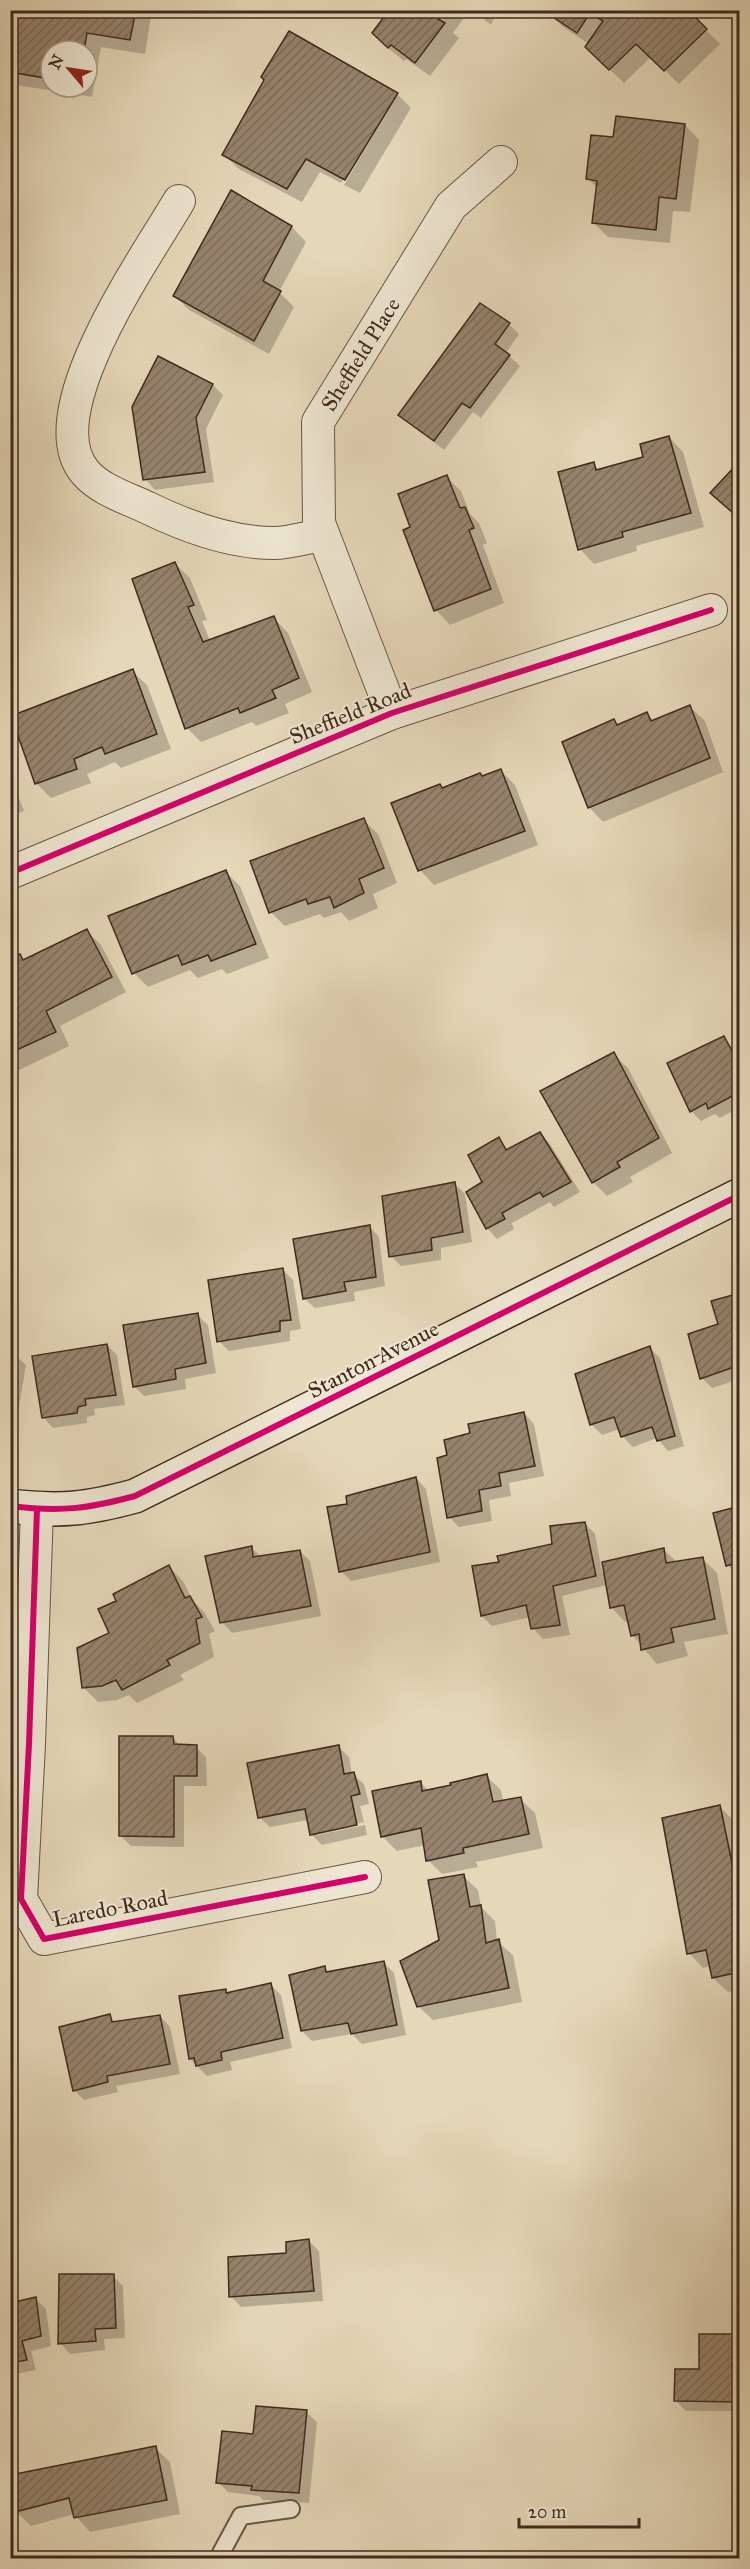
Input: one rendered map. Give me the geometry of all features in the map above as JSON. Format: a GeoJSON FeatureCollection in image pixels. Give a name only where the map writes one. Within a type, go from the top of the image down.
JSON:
{"type":"FeatureCollection","features":[{"type":"Feature","properties":{"kind":"street","name":"Sheffield Place"},"geometry":{"type":"LineString","coordinates":[[392,713],[318,523],[318,422],[451,207],[501,162]]}},
{"type":"Feature","properties":{"kind":"street"},"geometry":{"type":"LineString","coordinates":[[179,201],[101,334],[78,388],[73,410],[73,450],[85,472],[106,488],[171,519],[234,538],[275,543],[323,535]]}},
{"type":"Feature","properties":{"kind":"street","name":"Sheffield Road"},"geometry":{"type":"LineString","coordinates":[[10,873],[392,713],[711,610]]}},
{"type":"Feature","properties":{"kind":"street","name":"Stanton Avenue"},"geometry":{"type":"LineString","coordinates":[[24,1508],[86,1509],[135,1496],[740,1195]]}},
{"type":"Feature","properties":{"kind":"street","name":"Laredo Road"},"geometry":{"type":"LineString","coordinates":[[24,1508],[29,1744],[21,1899],[44,1939],[365,1877]]}},
{"type":"Feature","properties":{"kind":"lane"},"geometry":{"type":"LineString","coordinates":[[222,2559],[221,2553],[241,2516],[291,2509]]}},
{"type":"Feature","properties":{"kind":"building"},"geometry":{"type":"Polygon","coordinates":[[[10,10],[136,10],[130,40],[87,33],[86,39],[39,39],[39,77],[10,72],[10,10]]]}},
{"type":"Feature","properties":{"kind":"building"},"geometry":{"type":"Polygon","coordinates":[[[389,10],[445,10],[438,19],[445,23],[415,63],[391,45],[388,48],[372,33],[389,10]]]}},
{"type":"Feature","properties":{"kind":"building"},"geometry":{"type":"Polygon","coordinates":[[[549,10],[688,10],[707,29],[664,71],[636,44],[609,70],[585,47],[603,21],[590,13],[577,33],[547,13],[549,10]]]}},
{"type":"Feature","properties":{"kind":"building"},"geometry":{"type":"Polygon","coordinates":[[[289,31],[398,93],[345,180],[306,159],[287,189],[222,155],[264,80],[261,77],[289,31]]]}},
{"type":"Feature","properties":{"kind":"building"},"geometry":{"type":"Polygon","coordinates":[[[616,116],[685,124],[676,199],[659,197],[656,230],[592,223],[597,181],[586,179],[591,135],[613,137],[616,116]]]}},
{"type":"Feature","properties":{"kind":"building"},"geometry":{"type":"Polygon","coordinates":[[[231,190],[292,226],[263,281],[281,291],[254,341],[173,296],[231,190]]]}},
{"type":"Feature","properties":{"kind":"building"},"geometry":{"type":"Polygon","coordinates":[[[480,303],[510,323],[495,344],[510,355],[470,408],[462,403],[434,441],[398,415],[480,303]]]}},
{"type":"Feature","properties":{"kind":"building"},"geometry":{"type":"Polygon","coordinates":[[[158,356],[213,384],[196,418],[205,472],[143,480],[132,407],[158,356]]]}},
{"type":"Feature","properties":{"kind":"building"},"geometry":{"type":"Polygon","coordinates":[[[669,436],[691,513],[622,532],[623,537],[578,550],[558,472],[594,462],[596,470],[643,457],[640,444],[669,436]]]}},
{"type":"Feature","properties":{"kind":"building"},"geometry":{"type":"Polygon","coordinates":[[[740,461],[740,519],[710,493],[740,461]]]}},
{"type":"Feature","properties":{"kind":"building"},"geometry":{"type":"Polygon","coordinates":[[[447,475],[460,508],[465,507],[474,528],[469,530],[491,589],[434,611],[403,530],[410,527],[398,494],[447,475]]]}},
{"type":"Feature","properties":{"kind":"building"},"geometry":{"type":"Polygon","coordinates":[[[175,562],[194,605],[188,607],[203,642],[274,616],[299,678],[272,690],[276,698],[240,713],[238,708],[185,729],[132,579],[175,562]]]}},
{"type":"Feature","properties":{"kind":"building"},"geometry":{"type":"Polygon","coordinates":[[[133,669],[157,734],[105,754],[102,747],[74,759],[77,769],[35,784],[11,716],[133,669]]]}},
{"type":"Feature","properties":{"kind":"building"},"geometry":{"type":"Polygon","coordinates":[[[690,705],[710,758],[588,808],[562,742],[614,719],[617,725],[647,712],[651,721],[690,705]]]}},
{"type":"Feature","properties":{"kind":"building"},"geometry":{"type":"Polygon","coordinates":[[[501,769],[525,831],[418,871],[391,803],[440,784],[442,788],[480,773],[482,776],[501,769]]]}},
{"type":"Feature","properties":{"kind":"building"},"geometry":{"type":"Polygon","coordinates":[[[364,818],[384,868],[359,879],[364,893],[334,908],[330,897],[308,904],[306,899],[269,913],[250,861],[364,818]]]}},
{"type":"Feature","properties":{"kind":"building"},"geometry":{"type":"Polygon","coordinates":[[[226,870],[256,944],[211,961],[208,955],[182,965],[178,955],[132,974],[108,916],[226,870]]]}},
{"type":"Feature","properties":{"kind":"building"},"geometry":{"type":"Polygon","coordinates":[[[87,929],[112,977],[46,1011],[56,1032],[10,1053],[10,958],[20,954],[23,960],[87,929]]]}},
{"type":"Feature","properties":{"kind":"building"},"geometry":{"type":"Polygon","coordinates":[[[724,1036],[740,1066],[740,1092],[708,1109],[706,1103],[690,1112],[667,1063],[724,1036]]]}},
{"type":"Feature","properties":{"kind":"building"},"geometry":{"type":"Polygon","coordinates":[[[614,1052],[659,1138],[617,1162],[620,1167],[592,1183],[540,1091],[614,1052]]]}},
{"type":"Feature","properties":{"kind":"building"},"geometry":{"type":"Polygon","coordinates":[[[540,1132],[571,1182],[543,1197],[540,1192],[502,1213],[505,1219],[486,1229],[466,1192],[482,1182],[468,1155],[499,1137],[506,1150],[540,1132]]]}},
{"type":"Feature","properties":{"kind":"building"},"geometry":{"type":"Polygon","coordinates":[[[455,1182],[463,1232],[431,1238],[432,1250],[389,1257],[382,1196],[455,1182]]]}},
{"type":"Feature","properties":{"kind":"building"},"geometry":{"type":"Polygon","coordinates":[[[370,1225],[376,1277],[344,1282],[346,1291],[303,1299],[293,1239],[370,1225]]]}},
{"type":"Feature","properties":{"kind":"building"},"geometry":{"type":"Polygon","coordinates":[[[283,1268],[291,1320],[280,1321],[280,1331],[217,1342],[208,1280],[283,1268]]]}},
{"type":"Feature","properties":{"kind":"building"},"geometry":{"type":"Polygon","coordinates":[[[740,1293],[740,1365],[700,1379],[688,1334],[718,1324],[711,1301],[740,1293]]]}},
{"type":"Feature","properties":{"kind":"building"},"geometry":{"type":"Polygon","coordinates":[[[198,1313],[206,1363],[175,1369],[176,1379],[133,1387],[123,1325],[198,1313]]]}},
{"type":"Feature","properties":{"kind":"building"},"geometry":{"type":"Polygon","coordinates":[[[107,1344],[116,1395],[85,1399],[86,1405],[78,1407],[77,1413],[42,1418],[32,1356],[107,1344]]]}},
{"type":"Feature","properties":{"kind":"building"},"geometry":{"type":"Polygon","coordinates":[[[650,1346],[675,1436],[657,1441],[652,1427],[621,1437],[614,1417],[590,1425],[575,1374],[650,1346]]]}},
{"type":"Feature","properties":{"kind":"building"},"geometry":{"type":"Polygon","coordinates":[[[10,1353],[16,1353],[10,1387],[10,1353]]]}},
{"type":"Feature","properties":{"kind":"building"},"geometry":{"type":"Polygon","coordinates":[[[524,1412],[535,1466],[499,1473],[501,1486],[479,1490],[482,1511],[447,1518],[437,1458],[447,1455],[444,1440],[470,1433],[468,1424],[524,1412]]]}},
{"type":"Feature","properties":{"kind":"building"},"geometry":{"type":"Polygon","coordinates":[[[416,1477],[430,1552],[339,1572],[327,1507],[347,1504],[346,1496],[416,1477]]]}},
{"type":"Feature","properties":{"kind":"building"},"geometry":{"type":"Polygon","coordinates":[[[740,1506],[740,1562],[726,1566],[713,1513],[740,1506]]]}},
{"type":"Feature","properties":{"kind":"building"},"geometry":{"type":"Polygon","coordinates":[[[585,1522],[596,1576],[553,1586],[560,1625],[531,1629],[526,1605],[481,1616],[472,1566],[499,1562],[497,1556],[552,1544],[550,1526],[585,1522]]]}},
{"type":"Feature","properties":{"kind":"building"},"geometry":{"type":"Polygon","coordinates":[[[252,1546],[253,1557],[300,1550],[311,1606],[220,1623],[205,1556],[252,1546]]]}},
{"type":"Feature","properties":{"kind":"building"},"geometry":{"type":"Polygon","coordinates":[[[664,1548],[666,1563],[703,1557],[715,1619],[671,1628],[674,1642],[641,1650],[639,1634],[631,1636],[624,1605],[610,1608],[602,1562],[664,1548]]]}},
{"type":"Feature","properties":{"kind":"building"},"geometry":{"type":"Polygon","coordinates":[[[169,1565],[185,1598],[190,1596],[202,1617],[196,1619],[200,1643],[167,1660],[170,1665],[122,1690],[116,1680],[102,1686],[82,1688],[77,1648],[109,1633],[98,1609],[116,1601],[113,1594],[169,1565]]]}},
{"type":"Feature","properties":{"kind":"building"},"geometry":{"type":"Polygon","coordinates":[[[119,1736],[173,1736],[174,1744],[197,1745],[197,1776],[174,1776],[174,1837],[119,1836],[119,1736]]]}},
{"type":"Feature","properties":{"kind":"building"},"geometry":{"type":"Polygon","coordinates":[[[339,1745],[344,1774],[354,1772],[360,1794],[351,1796],[357,1825],[310,1835],[305,1809],[258,1818],[247,1763],[339,1745]]]}},
{"type":"Feature","properties":{"kind":"building"},"geometry":{"type":"Polygon","coordinates":[[[487,1774],[493,1802],[521,1797],[529,1834],[463,1848],[464,1853],[426,1861],[421,1828],[381,1837],[372,1791],[421,1781],[422,1791],[487,1774]]]}},
{"type":"Feature","properties":{"kind":"building"},"geometry":{"type":"Polygon","coordinates":[[[720,1805],[740,1901],[740,1972],[712,1978],[706,1950],[687,1954],[662,1818],[720,1805]]]}},
{"type":"Feature","properties":{"kind":"building"},"geometry":{"type":"Polygon","coordinates":[[[464,1874],[470,1907],[481,1905],[486,1943],[499,1939],[509,1988],[417,2007],[400,1961],[439,1940],[428,1880],[464,1874]]]}},
{"type":"Feature","properties":{"kind":"building"},"geometry":{"type":"Polygon","coordinates":[[[384,1961],[397,2025],[351,2034],[348,2023],[301,2031],[289,1975],[325,1966],[326,1972],[384,1961]]]}},
{"type":"Feature","properties":{"kind":"building"},"geometry":{"type":"Polygon","coordinates":[[[271,1983],[283,2038],[221,2052],[222,2060],[196,2066],[194,2058],[189,2059],[179,1996],[226,1989],[226,1993],[271,1983]]]}},
{"type":"Feature","properties":{"kind":"building"},"geometry":{"type":"Polygon","coordinates":[[[110,2014],[112,2022],[160,2015],[170,2064],[107,2076],[108,2082],[73,2091],[59,2027],[110,2014]]]}},
{"type":"Feature","properties":{"kind":"building"},"geometry":{"type":"Polygon","coordinates":[[[309,2239],[314,2291],[229,2297],[228,2257],[286,2253],[286,2242],[309,2239]]]}},
{"type":"Feature","properties":{"kind":"building"},"geometry":{"type":"Polygon","coordinates":[[[59,2274],[114,2274],[116,2328],[95,2329],[96,2341],[58,2344],[59,2274]]]}},
{"type":"Feature","properties":{"kind":"building"},"geometry":{"type":"Polygon","coordinates":[[[36,2297],[41,2336],[22,2341],[27,2360],[10,2363],[10,2303],[36,2297]]]}},
{"type":"Feature","properties":{"kind":"building"},"geometry":{"type":"Polygon","coordinates":[[[699,2334],[740,2334],[740,2402],[674,2401],[675,2369],[699,2369],[699,2334]]]}},
{"type":"Feature","properties":{"kind":"building"},"geometry":{"type":"Polygon","coordinates":[[[256,2406],[307,2410],[299,2493],[251,2490],[252,2486],[216,2483],[222,2431],[253,2434],[256,2406]]]}},
{"type":"Feature","properties":{"kind":"building"},"geometry":{"type":"Polygon","coordinates":[[[156,2446],[167,2500],[74,2518],[69,2498],[15,2512],[10,2475],[156,2446]]]}},
{"type":"Feature","properties":{"kind":"cycle path"},"geometry":{"type":"LineString","coordinates":[[10,873],[392,713],[711,610]]}},
{"type":"Feature","properties":{"kind":"cycle path"},"geometry":{"type":"LineString","coordinates":[[10,1506],[44,1509],[73,1508],[135,1496],[740,1195]]}},
{"type":"Feature","properties":{"kind":"cycle path"},"geometry":{"type":"LineString","coordinates":[[37,1509],[21,1899],[44,1939],[365,1877]]}}]}
